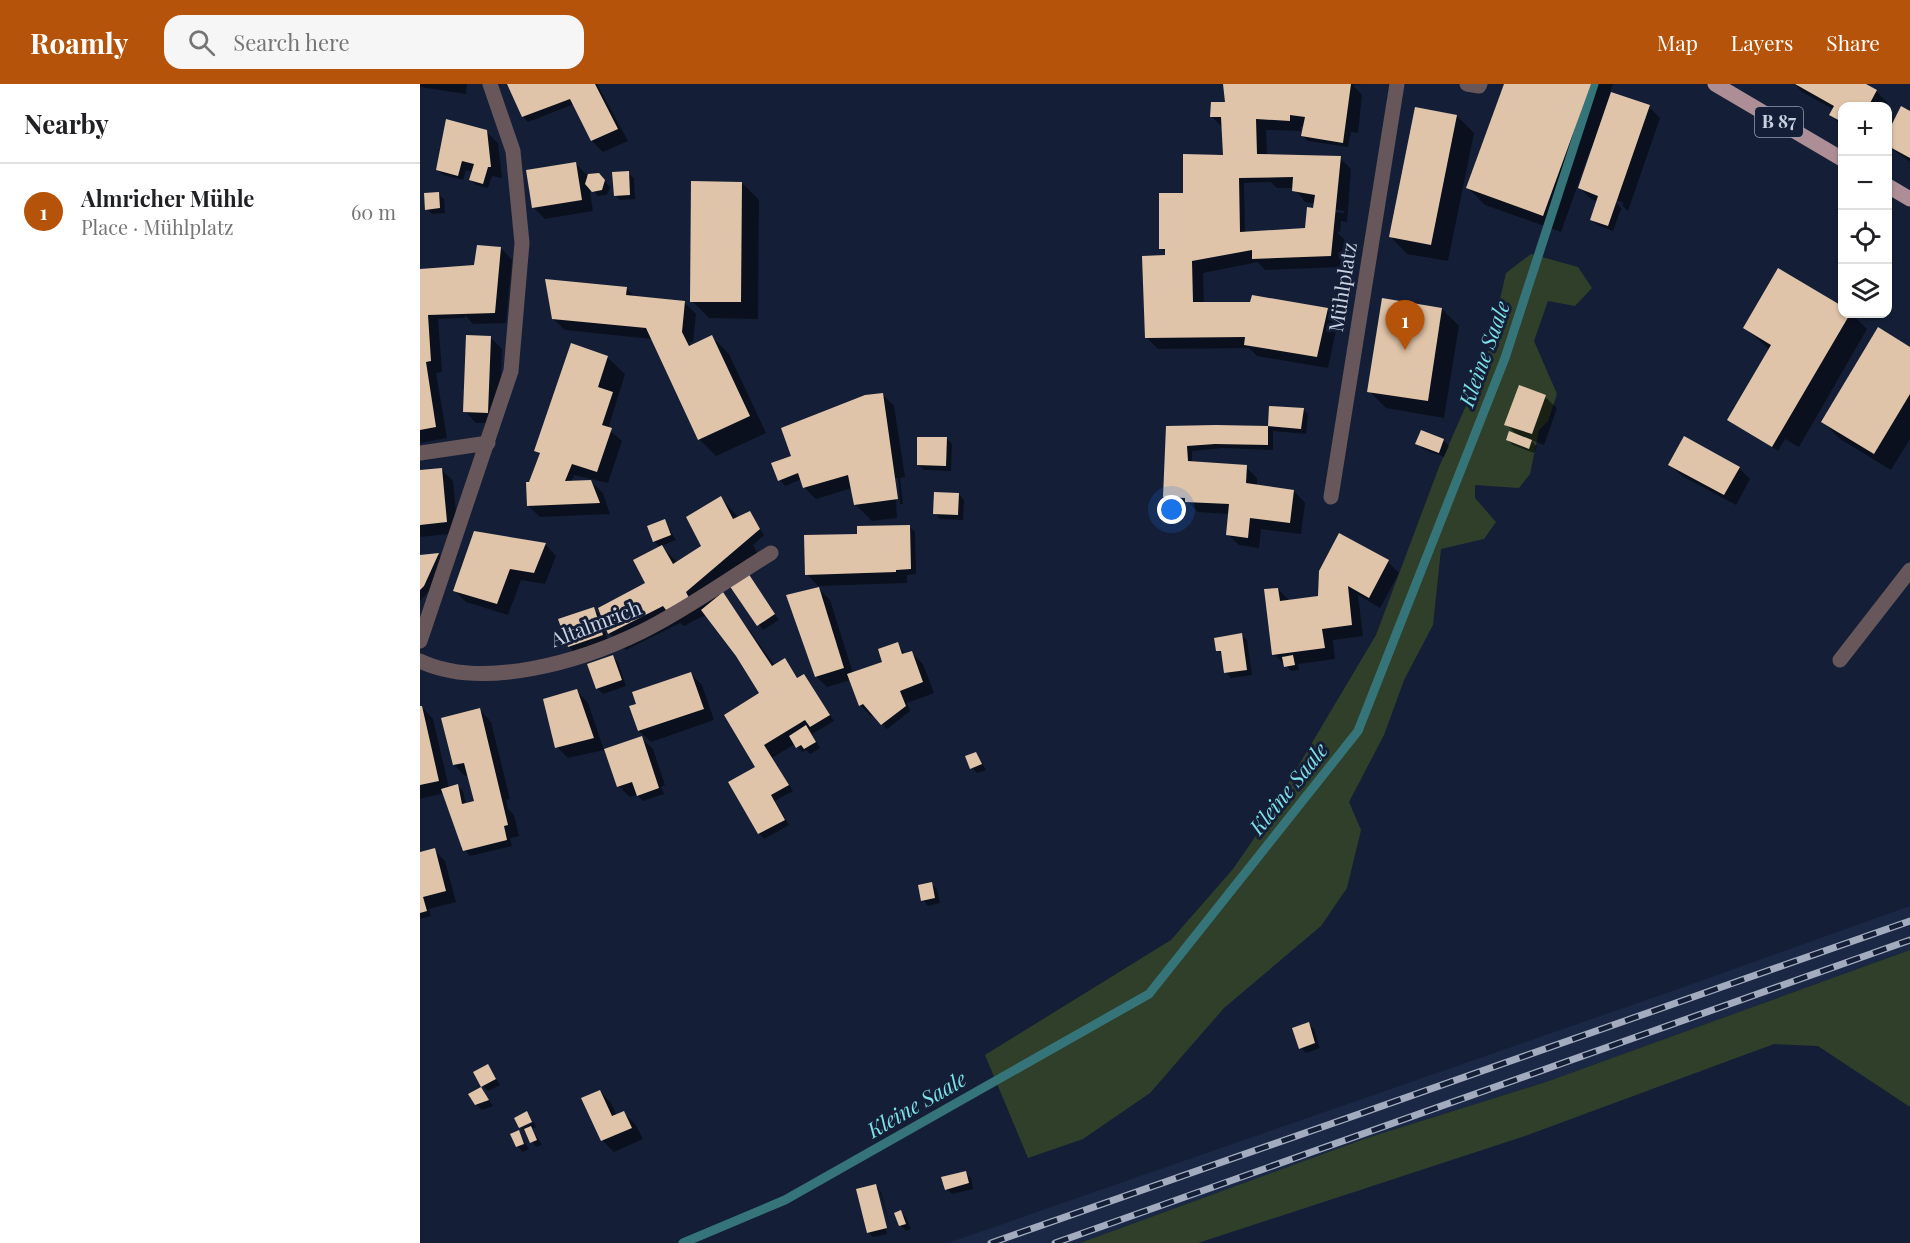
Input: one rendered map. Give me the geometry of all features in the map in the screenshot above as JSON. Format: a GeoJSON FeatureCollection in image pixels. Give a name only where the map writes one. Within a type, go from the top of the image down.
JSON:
{"type":"FeatureCollection","features":[{"type":"Feature","properties":{"kind":"main road","name":"B 87"},"geometry":{"type":"LineString","coordinates":[[1715,84],[1838,157]]}},
{"type":"Feature","properties":{"kind":"main road"},"geometry":{"type":"LineString","coordinates":[[1892,189],[1910,199]]}},
{"type":"Feature","properties":{"kind":"street"},"geometry":{"type":"LineString","coordinates":[[420,641],[511,371],[522,243],[513,151],[490,84]]}},
{"type":"Feature","properties":{"kind":"street","name":"Mühlplatz"},"geometry":{"type":"LineString","coordinates":[[1331,497],[1396,84]]}},
{"type":"Feature","properties":{"kind":"street"},"geometry":{"type":"LineString","coordinates":[[1467,84],[1479,87],[1480,84]]}},
{"type":"Feature","properties":{"kind":"street"},"geometry":{"type":"LineString","coordinates":[[420,453],[488,443]]}},
{"type":"Feature","properties":{"kind":"street","name":"Altalmrich"},"geometry":{"type":"LineString","coordinates":[[420,661],[439,670],[494,673],[533,669],[590,653],[642,632],[771,553]]}},
{"type":"Feature","properties":{"kind":"street"},"geometry":{"type":"LineString","coordinates":[[1840,660],[1910,570]]}},
{"type":"Feature","properties":{"kind":"shaded area"},"geometry":{"type":"Polygon","coordinates":[[[1910,906],[1910,950],[1546,1082],[1367,1138],[1080,1243],[948,1243],[1681,988],[1910,906]]]}},
{"type":"Feature","properties":{"kind":"green space"},"geometry":{"type":"Polygon","coordinates":[[[1531,254],[1578,267],[1592,288],[1575,306],[1548,301],[1534,341],[1557,394],[1548,421],[1539,430],[1530,474],[1519,488],[1475,485],[1475,498],[1496,522],[1484,539],[1441,549],[1433,625],[1404,680],[1384,735],[1349,802],[1361,830],[1347,888],[1321,926],[1224,1008],[1150,1093],[1083,1139],[1028,1158],[985,1055],[1171,940],[1233,869],[1262,827],[1376,635],[1439,467],[1486,360],[1506,273],[1531,254]]]}},
{"type":"Feature","properties":{"kind":"green space"},"geometry":{"type":"Polygon","coordinates":[[[1910,950],[1910,1107],[1818,1046],[1774,1044],[1525,1136],[1198,1243],[1080,1243],[1367,1138],[1546,1082],[1910,950]]]}},
{"type":"Feature","properties":{"kind":"building"},"geometry":{"type":"Polygon","coordinates":[[[507,84],[595,84],[618,129],[591,141],[570,99],[522,117],[507,84]]]}},
{"type":"Feature","properties":{"kind":"building"},"geometry":{"type":"Polygon","coordinates":[[[1223,84],[1351,84],[1343,143],[1301,136],[1305,117],[1290,115],[1290,121],[1256,119],[1257,154],[1341,156],[1331,256],[1252,259],[1252,250],[1192,261],[1193,302],[1250,302],[1252,295],[1328,308],[1317,357],[1244,345],[1245,337],[1145,338],[1142,256],[1165,255],[1165,249],[1159,249],[1159,193],[1183,193],[1183,154],[1223,155],[1221,117],[1210,117],[1211,102],[1225,102],[1223,84]],[[1293,177],[1239,178],[1240,232],[1305,228],[1307,207],[1313,208],[1315,195],[1292,191],[1293,177]]]}},
{"type":"Feature","properties":{"kind":"building"},"geometry":{"type":"Polygon","coordinates":[[[1504,84],[1591,84],[1543,216],[1466,188],[1504,84]]]}},
{"type":"Feature","properties":{"kind":"building"},"geometry":{"type":"Polygon","coordinates":[[[1795,84],[1866,84],[1877,90],[1871,102],[1838,102],[1838,120],[1829,115],[1834,106],[1795,84]]]}},
{"type":"Feature","properties":{"kind":"building"},"geometry":{"type":"Polygon","coordinates":[[[1611,92],[1650,105],[1608,226],[1590,220],[1598,196],[1578,188],[1611,92]]]}},
{"type":"Feature","properties":{"kind":"building"},"geometry":{"type":"Polygon","coordinates":[[[1901,106],[1910,111],[1910,158],[1892,148],[1892,124],[1901,106]]]}},
{"type":"Feature","properties":{"kind":"building"},"geometry":{"type":"Polygon","coordinates":[[[1415,107],[1457,115],[1431,245],[1389,237],[1415,107]]]}},
{"type":"Feature","properties":{"kind":"building"},"geometry":{"type":"Polygon","coordinates":[[[446,119],[487,130],[491,167],[488,167],[483,184],[469,180],[474,164],[462,161],[458,176],[436,170],[446,119]]]}},
{"type":"Feature","properties":{"kind":"building"},"geometry":{"type":"Polygon","coordinates":[[[576,162],[582,200],[532,208],[526,170],[576,162]]]}},
{"type":"Feature","properties":{"kind":"building"},"geometry":{"type":"Polygon","coordinates":[[[629,171],[630,195],[614,196],[612,172],[629,171]]]}},
{"type":"Feature","properties":{"kind":"building"},"geometry":{"type":"Polygon","coordinates":[[[599,173],[605,180],[602,190],[592,192],[585,184],[588,174],[599,173]]]}},
{"type":"Feature","properties":{"kind":"building"},"geometry":{"type":"Polygon","coordinates":[[[691,181],[742,182],[741,302],[690,302],[691,181]]]}},
{"type":"Feature","properties":{"kind":"building"},"geometry":{"type":"Polygon","coordinates":[[[439,192],[440,208],[425,210],[424,193],[439,192]]]}},
{"type":"Feature","properties":{"kind":"building"},"geometry":{"type":"Polygon","coordinates":[[[477,245],[501,247],[495,313],[428,315],[431,361],[426,362],[436,427],[420,430],[420,269],[474,265],[477,245]]]}},
{"type":"Feature","properties":{"kind":"building"},"geometry":{"type":"Polygon","coordinates":[[[1778,268],[1838,304],[1838,318],[1848,318],[1772,447],[1727,420],[1771,345],[1743,328],[1778,268]]]}},
{"type":"Feature","properties":{"kind":"building"},"geometry":{"type":"Polygon","coordinates":[[[545,279],[627,287],[626,295],[685,301],[682,332],[689,346],[712,335],[750,416],[698,440],[646,328],[552,319],[545,279]]]}},
{"type":"Feature","properties":{"kind":"building"},"geometry":{"type":"Polygon","coordinates":[[[1382,298],[1442,308],[1428,401],[1367,392],[1382,298]]]}},
{"type":"Feature","properties":{"kind":"building"},"geometry":{"type":"Polygon","coordinates":[[[1878,327],[1910,347],[1910,394],[1874,454],[1821,422],[1878,327]]]}},
{"type":"Feature","properties":{"kind":"building"},"geometry":{"type":"Polygon","coordinates":[[[466,335],[491,336],[488,413],[463,412],[466,335]]]}},
{"type":"Feature","properties":{"kind":"building"},"geometry":{"type":"Polygon","coordinates":[[[571,343],[608,356],[598,387],[613,392],[602,425],[612,428],[597,472],[572,464],[565,481],[591,480],[600,503],[527,506],[526,482],[529,482],[540,453],[534,451],[571,343]]]}},
{"type":"Feature","properties":{"kind":"building"},"geometry":{"type":"Polygon","coordinates":[[[1519,385],[1546,395],[1532,434],[1504,425],[1519,385]]]}},
{"type":"Feature","properties":{"kind":"building"},"geometry":{"type":"Polygon","coordinates":[[[883,393],[898,499],[854,505],[848,475],[803,488],[798,473],[778,481],[771,463],[791,456],[781,428],[865,395],[883,393]]]}},
{"type":"Feature","properties":{"kind":"building"},"geometry":{"type":"Polygon","coordinates":[[[1269,406],[1304,408],[1301,429],[1268,426],[1269,406]]]}},
{"type":"Feature","properties":{"kind":"building"},"geometry":{"type":"Polygon","coordinates":[[[1166,426],[1268,426],[1268,445],[1187,446],[1188,461],[1247,465],[1246,483],[1294,490],[1290,523],[1250,518],[1248,538],[1226,535],[1229,504],[1185,502],[1185,498],[1163,497],[1166,426]]]}},
{"type":"Feature","properties":{"kind":"building"},"geometry":{"type":"Polygon","coordinates":[[[1421,430],[1444,439],[1439,453],[1415,444],[1421,430]]]}},
{"type":"Feature","properties":{"kind":"building"},"geometry":{"type":"Polygon","coordinates":[[[1509,431],[1532,440],[1529,449],[1506,440],[1509,431]]]}},
{"type":"Feature","properties":{"kind":"building"},"geometry":{"type":"Polygon","coordinates":[[[1684,436],[1740,467],[1724,495],[1668,465],[1684,436]]]}},
{"type":"Feature","properties":{"kind":"building"},"geometry":{"type":"Polygon","coordinates":[[[917,437],[947,437],[946,466],[917,465],[917,437]]]}},
{"type":"Feature","properties":{"kind":"building"},"geometry":{"type":"Polygon","coordinates":[[[442,468],[447,522],[420,525],[420,470],[442,468]]]}},
{"type":"Feature","properties":{"kind":"building"},"geometry":{"type":"Polygon","coordinates":[[[934,492],[959,493],[958,515],[933,514],[934,492]]]}},
{"type":"Feature","properties":{"kind":"building"},"geometry":{"type":"Polygon","coordinates":[[[721,496],[733,519],[750,511],[760,529],[686,592],[689,598],[666,610],[663,606],[608,634],[598,608],[645,583],[633,560],[662,545],[673,564],[701,546],[686,517],[721,496]]]}},
{"type":"Feature","properties":{"kind":"building"},"geometry":{"type":"Polygon","coordinates":[[[665,519],[671,535],[653,542],[647,526],[665,519]]]}},
{"type":"Feature","properties":{"kind":"building"},"geometry":{"type":"Polygon","coordinates":[[[910,525],[911,569],[896,570],[896,572],[805,575],[804,535],[857,534],[857,526],[910,525]]]}},
{"type":"Feature","properties":{"kind":"building"},"geometry":{"type":"Polygon","coordinates":[[[474,531],[546,543],[534,573],[510,569],[497,604],[453,591],[474,531]]]}},
{"type":"Feature","properties":{"kind":"building"},"geometry":{"type":"Polygon","coordinates":[[[1339,533],[1389,560],[1369,598],[1348,586],[1352,625],[1322,629],[1325,648],[1272,655],[1264,589],[1278,588],[1280,601],[1318,596],[1319,571],[1339,533]]]}},
{"type":"Feature","properties":{"kind":"building"},"geometry":{"type":"Polygon","coordinates":[[[439,553],[424,586],[420,590],[420,555],[439,553]]]}},
{"type":"Feature","properties":{"kind":"building"},"geometry":{"type":"Polygon","coordinates":[[[748,573],[775,614],[757,626],[729,585],[748,573]]]}},
{"type":"Feature","properties":{"kind":"building"},"geometry":{"type":"Polygon","coordinates":[[[819,587],[844,668],[815,677],[786,595],[819,587]]]}},
{"type":"Feature","properties":{"kind":"building"},"geometry":{"type":"Polygon","coordinates":[[[723,592],[772,666],[785,658],[797,678],[804,674],[830,715],[810,727],[805,720],[764,745],[789,785],[771,795],[785,820],[758,834],[728,782],[755,767],[724,715],[759,693],[736,656],[701,610],[723,592]]]}},
{"type":"Feature","properties":{"kind":"building"},"geometry":{"type":"Polygon","coordinates":[[[594,607],[603,635],[568,647],[558,619],[594,607]]]}},
{"type":"Feature","properties":{"kind":"building"},"geometry":{"type":"Polygon","coordinates":[[[1242,633],[1247,670],[1224,673],[1221,651],[1216,651],[1214,638],[1242,633]]]}},
{"type":"Feature","properties":{"kind":"building"},"geometry":{"type":"Polygon","coordinates":[[[898,642],[902,654],[912,651],[923,682],[900,691],[906,706],[881,725],[863,704],[859,706],[847,674],[882,662],[878,649],[898,642]]]}},
{"type":"Feature","properties":{"kind":"building"},"geometry":{"type":"Polygon","coordinates":[[[613,655],[622,680],[596,689],[587,664],[613,655]]]}},
{"type":"Feature","properties":{"kind":"building"},"geometry":{"type":"Polygon","coordinates":[[[1293,655],[1295,665],[1284,667],[1282,657],[1293,655]]]}},
{"type":"Feature","properties":{"kind":"building"},"geometry":{"type":"Polygon","coordinates":[[[691,672],[704,709],[638,731],[629,706],[636,704],[632,692],[691,672]]]}},
{"type":"Feature","properties":{"kind":"building"},"geometry":{"type":"Polygon","coordinates":[[[577,689],[594,738],[555,748],[543,699],[577,689]]]}},
{"type":"Feature","properties":{"kind":"building"},"geometry":{"type":"Polygon","coordinates":[[[420,706],[422,706],[439,781],[420,785],[420,706]]]}},
{"type":"Feature","properties":{"kind":"building"},"geometry":{"type":"Polygon","coordinates":[[[480,708],[508,825],[504,826],[507,840],[463,851],[441,789],[458,784],[462,804],[474,801],[464,763],[453,765],[441,718],[480,708]]]}},
{"type":"Feature","properties":{"kind":"building"},"geometry":{"type":"Polygon","coordinates":[[[806,725],[816,742],[804,749],[801,745],[796,748],[789,736],[806,725]]]}},
{"type":"Feature","properties":{"kind":"building"},"geometry":{"type":"Polygon","coordinates":[[[642,736],[659,788],[637,796],[632,782],[617,787],[604,749],[642,736]]]}},
{"type":"Feature","properties":{"kind":"building"},"geometry":{"type":"Polygon","coordinates":[[[976,752],[982,764],[970,769],[965,756],[976,752]]]}},
{"type":"Feature","properties":{"kind":"building"},"geometry":{"type":"Polygon","coordinates":[[[435,848],[446,891],[423,897],[427,911],[420,913],[420,852],[435,848]]]}},
{"type":"Feature","properties":{"kind":"building"},"geometry":{"type":"Polygon","coordinates":[[[932,882],[935,898],[921,901],[918,885],[932,882]]]}},
{"type":"Feature","properties":{"kind":"building"},"geometry":{"type":"Polygon","coordinates":[[[1309,1022],[1315,1043],[1299,1049],[1292,1028],[1309,1022]]]}},
{"type":"Feature","properties":{"kind":"building"},"geometry":{"type":"Polygon","coordinates":[[[488,1064],[496,1079],[481,1087],[473,1072],[488,1064]]]}},
{"type":"Feature","properties":{"kind":"building"},"geometry":{"type":"Polygon","coordinates":[[[481,1087],[489,1100],[475,1105],[468,1094],[481,1087]]]}},
{"type":"Feature","properties":{"kind":"building"},"geometry":{"type":"Polygon","coordinates":[[[600,1090],[612,1116],[624,1111],[632,1128],[601,1141],[581,1098],[600,1090]]]}},
{"type":"Feature","properties":{"kind":"building"},"geometry":{"type":"Polygon","coordinates":[[[527,1111],[532,1122],[519,1128],[514,1118],[527,1111]]]}},
{"type":"Feature","properties":{"kind":"building"},"geometry":{"type":"Polygon","coordinates":[[[531,1126],[537,1140],[530,1143],[524,1129],[531,1126]]]}},
{"type":"Feature","properties":{"kind":"building"},"geometry":{"type":"Polygon","coordinates":[[[519,1130],[524,1144],[516,1147],[510,1134],[519,1130]]]}},
{"type":"Feature","properties":{"kind":"building"},"geometry":{"type":"Polygon","coordinates":[[[966,1171],[969,1183],[945,1190],[941,1177],[966,1171]]]}},
{"type":"Feature","properties":{"kind":"building"},"geometry":{"type":"Polygon","coordinates":[[[876,1184],[887,1228],[867,1233],[856,1189],[876,1184]]]}},
{"type":"Feature","properties":{"kind":"building"},"geometry":{"type":"Polygon","coordinates":[[[901,1210],[906,1224],[899,1226],[894,1213],[901,1210]]]}},
{"type":"Feature","properties":{"kind":"waterway","name":"Kleine Saale"},"geometry":{"type":"LineString","coordinates":[[683,1243],[785,1200],[1149,994],[1358,731],[1505,358],[1594,84]]}},
{"type":"Feature","properties":{"kind":"railway"},"geometry":{"type":"LineString","coordinates":[[991,1243],[1910,921]]}},
{"type":"Feature","properties":{"kind":"railway"},"geometry":{"type":"LineString","coordinates":[[1055,1243],[1910,940]]}},
{"type":"Feature","properties":{"kind":"place","name":"Almricher Mühle"},"geometry":{"type":"Point","coordinates":[1405,350]}}]}
